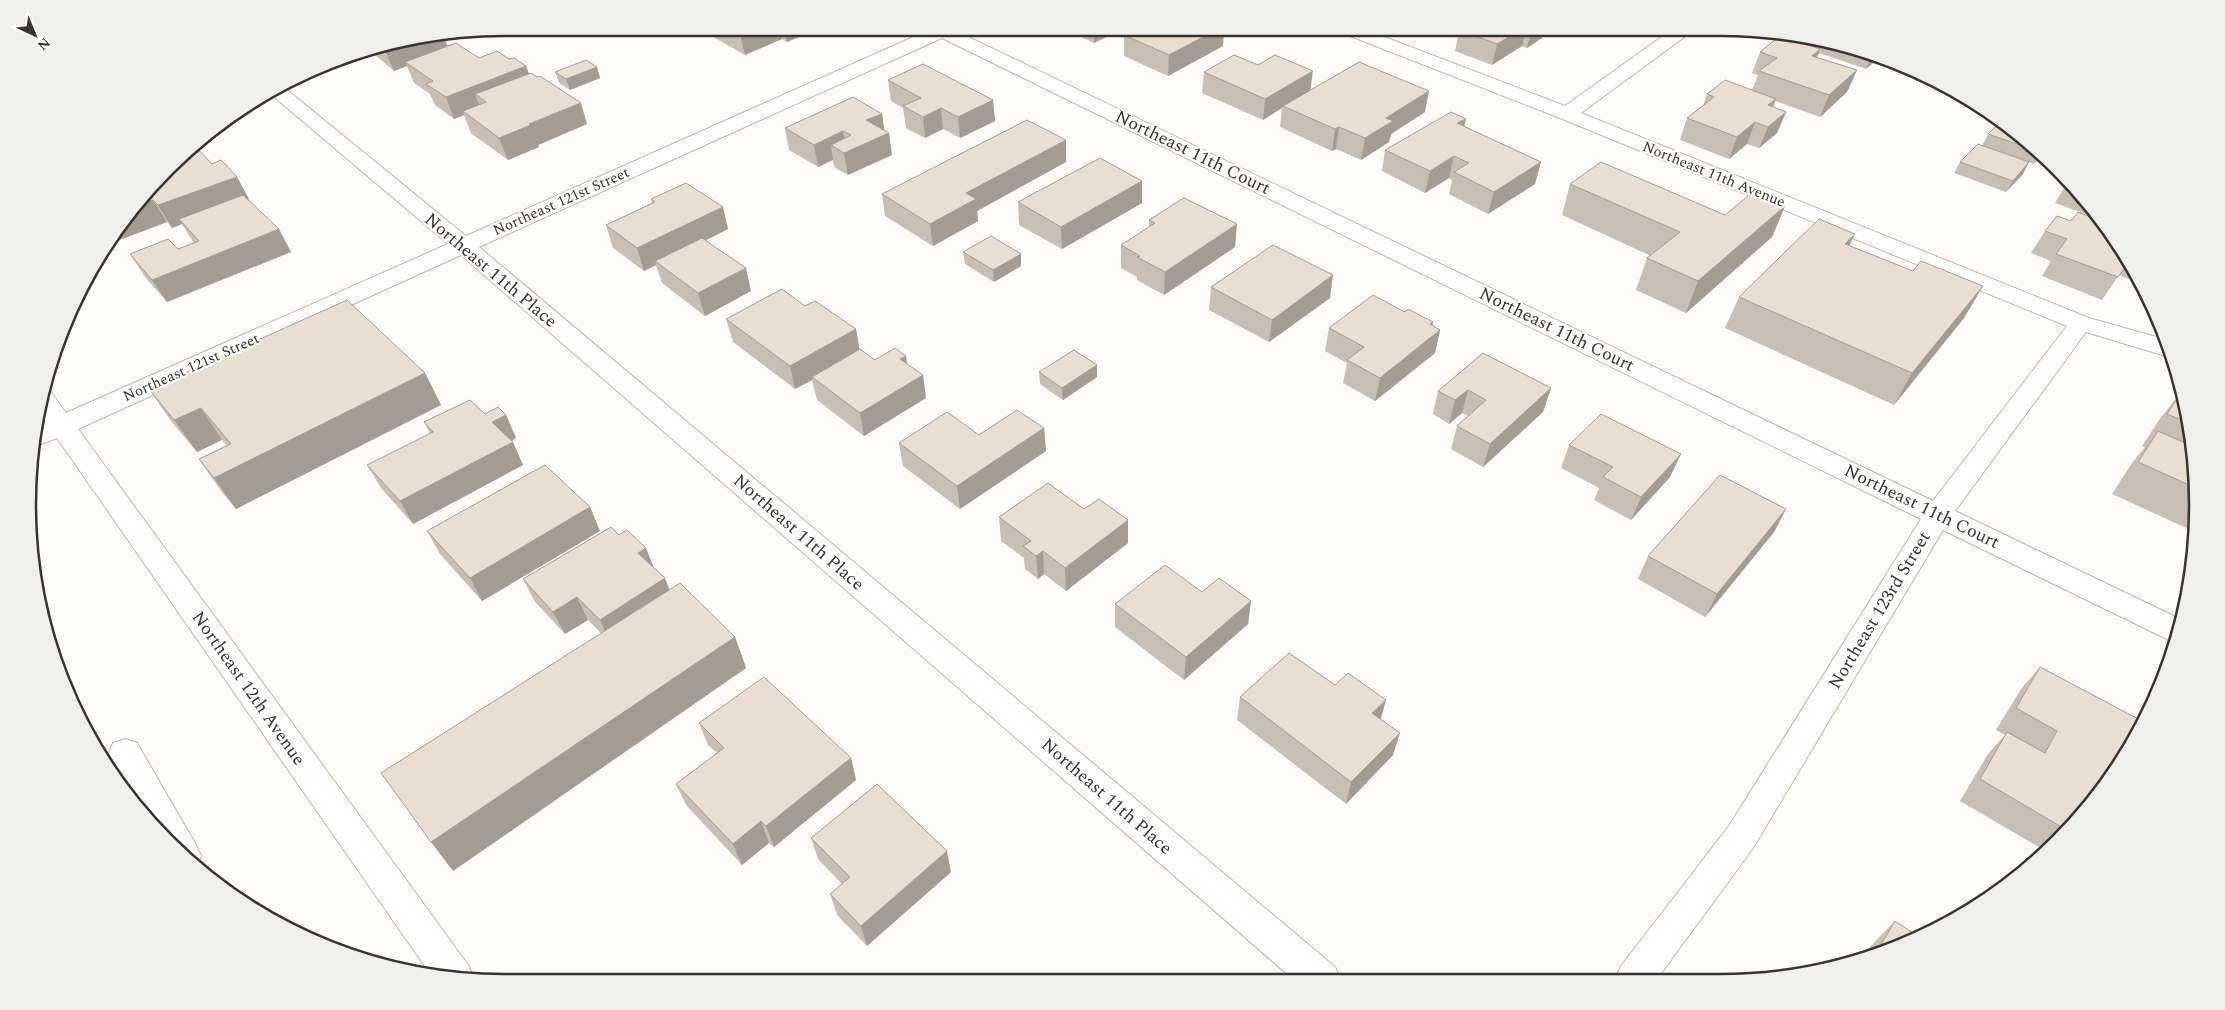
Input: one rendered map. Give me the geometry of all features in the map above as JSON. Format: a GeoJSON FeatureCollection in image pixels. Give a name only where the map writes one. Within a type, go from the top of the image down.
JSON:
{"type":"FeatureCollection","features":[{"type":"Feature","properties":{"kind":"street","name":"Northeast 121st Street"},"geometry":{"type":"LineString","coordinates":[[49,431],[927,36]]}},
{"type":"Feature","properties":{"kind":"street","name":"Northeast 11th Court"},"geometry":{"type":"LineString","coordinates":[[957,36],[2172,629]]}},
{"type":"Feature","properties":{"kind":"street","name":"Northeast 11th Avenue"},"geometry":{"type":"LineString","coordinates":[[1367,36],[1567,114],[2081,323]]}},
{"type":"Feature","properties":{"kind":"street"},"geometry":{"type":"LineString","coordinates":[[1567,114],[1674,36]]}},
{"type":"Feature","properties":{"kind":"street","name":"Northeast 11th Place"},"geometry":{"type":"LineString","coordinates":[[281,94],[463,245],[1315,974]]}},
{"type":"Feature","properties":{"kind":"street"},"geometry":{"type":"LineString","coordinates":[[2081,323],[2161,347]]}},
{"type":"Feature","properties":{"kind":"street","name":"Northeast 123rd Street"},"geometry":{"type":"LineString","coordinates":[[1638,974],[1741,837],[1938,514],[2081,323]]}},
{"type":"Feature","properties":{"kind":"street","name":"Northeast 12th Avenue"},"geometry":{"type":"LineString","coordinates":[[45,413],[49,431],[449,971]]}},
{"type":"Feature","properties":{"kind":"street"},"geometry":{"type":"LineString","coordinates":[[125,753],[170,832]]}},
{"type":"Feature","properties":{"kind":"building"},"geometry":{"type":"Polygon","coordinates":[[[1126,36],[1205,36],[1169,55],[1126,36]]]}},
{"type":"Feature","properties":{"kind":"building"},"geometry":{"type":"Polygon","coordinates":[[[1476,36],[1510,36],[1497,44],[1476,36]]]}},
{"type":"Feature","properties":{"kind":"building"},"geometry":{"type":"Polygon","coordinates":[[[1776,39],[1804,44],[1820,49],[1812,56],[1857,70],[1829,95],[1759,71],[1777,58],[1760,52],[1776,39]]]}},
{"type":"Feature","properties":{"kind":"building"},"geometry":{"type":"Polygon","coordinates":[[[456,43],[479,58],[497,51],[509,59],[514,58],[526,66],[446,97],[426,84],[433,81],[405,62],[456,43]]]}},
{"type":"Feature","properties":{"kind":"building"},"geometry":{"type":"Polygon","coordinates":[[[1234,55],[1258,65],[1275,55],[1313,71],[1265,99],[1204,72],[1234,55]]]}},
{"type":"Feature","properties":{"kind":"building"},"geometry":{"type":"Polygon","coordinates":[[[586,60],[597,67],[566,79],[555,72],[586,60]]]}},
{"type":"Feature","properties":{"kind":"building"},"geometry":{"type":"Polygon","coordinates":[[[1359,62],[1429,91],[1386,118],[1393,121],[1365,138],[1339,127],[1335,129],[1283,106],[1359,62]]]}},
{"type":"Feature","properties":{"kind":"building"},"geometry":{"type":"Polygon","coordinates":[[[923,64],[993,100],[958,117],[941,108],[923,117],[903,106],[921,98],[888,80],[923,64]]]}},
{"type":"Feature","properties":{"kind":"building"},"geometry":{"type":"Polygon","coordinates":[[[531,73],[537,77],[540,76],[581,103],[499,138],[463,111],[486,102],[475,94],[531,73]]]}},
{"type":"Feature","properties":{"kind":"building"},"geometry":{"type":"Polygon","coordinates":[[[1725,80],[1776,99],[1768,105],[1786,112],[1768,127],[1755,122],[1737,137],[1687,118],[1714,97],[1707,94],[1725,80]]]}},
{"type":"Feature","properties":{"kind":"building"},"geometry":{"type":"Polygon","coordinates":[[[853,97],[882,114],[866,120],[889,133],[844,153],[831,145],[851,135],[843,131],[814,145],[785,128],[853,97]]]}},
{"type":"Feature","properties":{"kind":"building"},"geometry":{"type":"Polygon","coordinates":[[[1451,112],[1466,119],[1457,123],[1541,162],[1494,192],[1454,172],[1469,163],[1454,156],[1430,171],[1385,150],[1451,112]]]}},
{"type":"Feature","properties":{"kind":"building"},"geometry":{"type":"Polygon","coordinates":[[[1027,120],[1066,140],[966,193],[976,199],[930,224],[882,194],[1027,120]]]}},
{"type":"Feature","properties":{"kind":"building"},"geometry":{"type":"Polygon","coordinates":[[[1996,126],[2019,144],[1988,134],[1996,126]]]}},
{"type":"Feature","properties":{"kind":"building"},"geometry":{"type":"Polygon","coordinates":[[[1978,144],[2029,162],[2013,181],[1960,162],[1978,144]]]}},
{"type":"Feature","properties":{"kind":"building"},"geometry":{"type":"Polygon","coordinates":[[[199,150],[212,164],[221,160],[237,177],[158,205],[153,200],[149,201],[199,150]]]}},
{"type":"Feature","properties":{"kind":"building"},"geometry":{"type":"Polygon","coordinates":[[[1100,158],[1142,181],[1061,227],[1018,202],[1100,158]]]}},
{"type":"Feature","properties":{"kind":"building"},"geometry":{"type":"Polygon","coordinates":[[[1601,162],[1725,215],[1753,192],[1785,206],[1698,281],[1647,258],[1680,232],[1570,184],[1601,162]]]}},
{"type":"Feature","properties":{"kind":"building"},"geometry":{"type":"Polygon","coordinates":[[[686,183],[723,207],[637,248],[606,225],[655,202],[651,199],[686,183]]]}},
{"type":"Feature","properties":{"kind":"building"},"geometry":{"type":"Polygon","coordinates":[[[243,195],[279,229],[152,280],[130,254],[168,239],[178,249],[199,241],[179,219],[243,195]]]}},
{"type":"Feature","properties":{"kind":"building"},"geometry":{"type":"Polygon","coordinates":[[[1184,198],[1237,224],[1165,272],[1137,257],[1140,256],[1121,245],[1155,223],[1149,220],[1184,198]]]}},
{"type":"Feature","properties":{"kind":"building"},"geometry":{"type":"Polygon","coordinates":[[[2078,212],[2089,216],[2124,268],[2118,277],[2056,254],[2067,239],[2045,231],[2057,216],[2071,221],[2078,212]]]}},
{"type":"Feature","properties":{"kind":"building"},"geometry":{"type":"Polygon","coordinates":[[[1819,219],[1855,234],[1845,244],[1913,271],[1921,261],[1983,286],[1912,373],[1739,297],[1819,219]]]}},
{"type":"Feature","properties":{"kind":"building"},"geometry":{"type":"Polygon","coordinates":[[[991,236],[1021,254],[993,270],[963,252],[991,236]]]}},
{"type":"Feature","properties":{"kind":"building"},"geometry":{"type":"Polygon","coordinates":[[[702,238],[746,268],[698,293],[655,261],[702,238]]]}},
{"type":"Feature","properties":{"kind":"building"},"geometry":{"type":"Polygon","coordinates":[[[1273,245],[1333,275],[1272,320],[1211,287],[1273,245]]]}},
{"type":"Feature","properties":{"kind":"building"},"geometry":{"type":"Polygon","coordinates":[[[782,289],[805,306],[815,301],[856,329],[790,366],[726,319],[782,289]]]}},
{"type":"Feature","properties":{"kind":"building"},"geometry":{"type":"Polygon","coordinates":[[[1373,295],[1405,312],[1408,309],[1433,322],[1430,324],[1440,330],[1380,378],[1347,360],[1364,347],[1329,328],[1373,295]]]}},
{"type":"Feature","properties":{"kind":"building"},"geometry":{"type":"Polygon","coordinates":[[[347,300],[425,373],[214,478],[199,459],[231,444],[201,408],[174,420],[149,389],[347,300]]]}},
{"type":"Feature","properties":{"kind":"building"},"geometry":{"type":"Polygon","coordinates":[[[895,348],[906,356],[900,359],[923,375],[860,413],[812,377],[860,349],[875,360],[895,348]]]}},
{"type":"Feature","properties":{"kind":"building"},"geometry":{"type":"Polygon","coordinates":[[[1074,350],[1097,365],[1062,388],[1039,372],[1074,350]]]}},
{"type":"Feature","properties":{"kind":"building"},"geometry":{"type":"Polygon","coordinates":[[[1483,353],[1551,388],[1490,444],[1457,426],[1486,400],[1468,390],[1455,400],[1438,391],[1483,353]]]}},
{"type":"Feature","properties":{"kind":"building"},"geometry":{"type":"Polygon","coordinates":[[[2177,399],[2181,420],[2167,414],[2177,399]]]}},
{"type":"Feature","properties":{"kind":"building"},"geometry":{"type":"Polygon","coordinates":[[[470,400],[485,414],[498,407],[506,415],[492,422],[513,442],[400,501],[367,465],[433,432],[424,422],[470,400]]]}},
{"type":"Feature","properties":{"kind":"building"},"geometry":{"type":"Polygon","coordinates":[[[1017,410],[1044,428],[957,486],[899,443],[947,412],[979,435],[1017,410]]]}},
{"type":"Feature","properties":{"kind":"building"},"geometry":{"type":"Polygon","coordinates":[[[1601,414],[1681,454],[1641,497],[1603,477],[1613,467],[1569,445],[1601,414]]]}},
{"type":"Feature","properties":{"kind":"building"},"geometry":{"type":"Polygon","coordinates":[[[2158,431],[2185,443],[2188,485],[2138,462],[2158,431]]]}},
{"type":"Feature","properties":{"kind":"building"},"geometry":{"type":"Polygon","coordinates":[[[545,465],[590,507],[470,578],[427,531],[545,465]]]}},
{"type":"Feature","properties":{"kind":"building"},"geometry":{"type":"Polygon","coordinates":[[[1720,475],[1786,509],[1717,594],[1648,556],[1720,475]]]}},
{"type":"Feature","properties":{"kind":"building"},"geometry":{"type":"Polygon","coordinates":[[[1048,483],[1084,509],[1099,499],[1128,520],[1065,568],[1043,551],[1036,556],[1023,546],[1031,541],[999,517],[1048,483]]]}},
{"type":"Feature","properties":{"kind":"building"},"geometry":{"type":"Polygon","coordinates":[[[611,527],[619,535],[627,530],[646,548],[638,553],[665,578],[600,620],[577,597],[553,612],[523,579],[611,527]]]}},
{"type":"Feature","properties":{"kind":"building"},"geometry":{"type":"Polygon","coordinates":[[[1165,565],[1202,592],[1219,578],[1251,601],[1186,657],[1115,604],[1165,565]]]}},
{"type":"Feature","properties":{"kind":"building"},"geometry":{"type":"Polygon","coordinates":[[[680,583],[735,637],[431,842],[381,773],[680,583]]]}},
{"type":"Feature","properties":{"kind":"building"},"geometry":{"type":"Polygon","coordinates":[[[1289,653],[1335,685],[1348,673],[1386,700],[1372,713],[1400,733],[1351,782],[1240,697],[1289,653]]]}},
{"type":"Feature","properties":{"kind":"building"},"geometry":{"type":"Polygon","coordinates":[[[2040,667],[2137,718],[2110,765],[2092,790],[2060,826],[1980,779],[2007,732],[2045,753],[2057,731],[2016,708],[2040,667]]]}},
{"type":"Feature","properties":{"kind":"building"},"geometry":{"type":"Polygon","coordinates":[[[764,677],[851,758],[766,826],[761,821],[733,844],[676,784],[724,748],[699,723],[764,677]]]}},
{"type":"Feature","properties":{"kind":"building"},"geometry":{"type":"Polygon","coordinates":[[[877,784],[947,851],[861,926],[830,894],[850,877],[811,838],[877,784]]]}},
{"type":"Feature","properties":{"kind":"building"},"geometry":{"type":"Polygon","coordinates":[[[1895,921],[1912,932],[1899,938],[1881,945],[1895,921]]]}}]}
